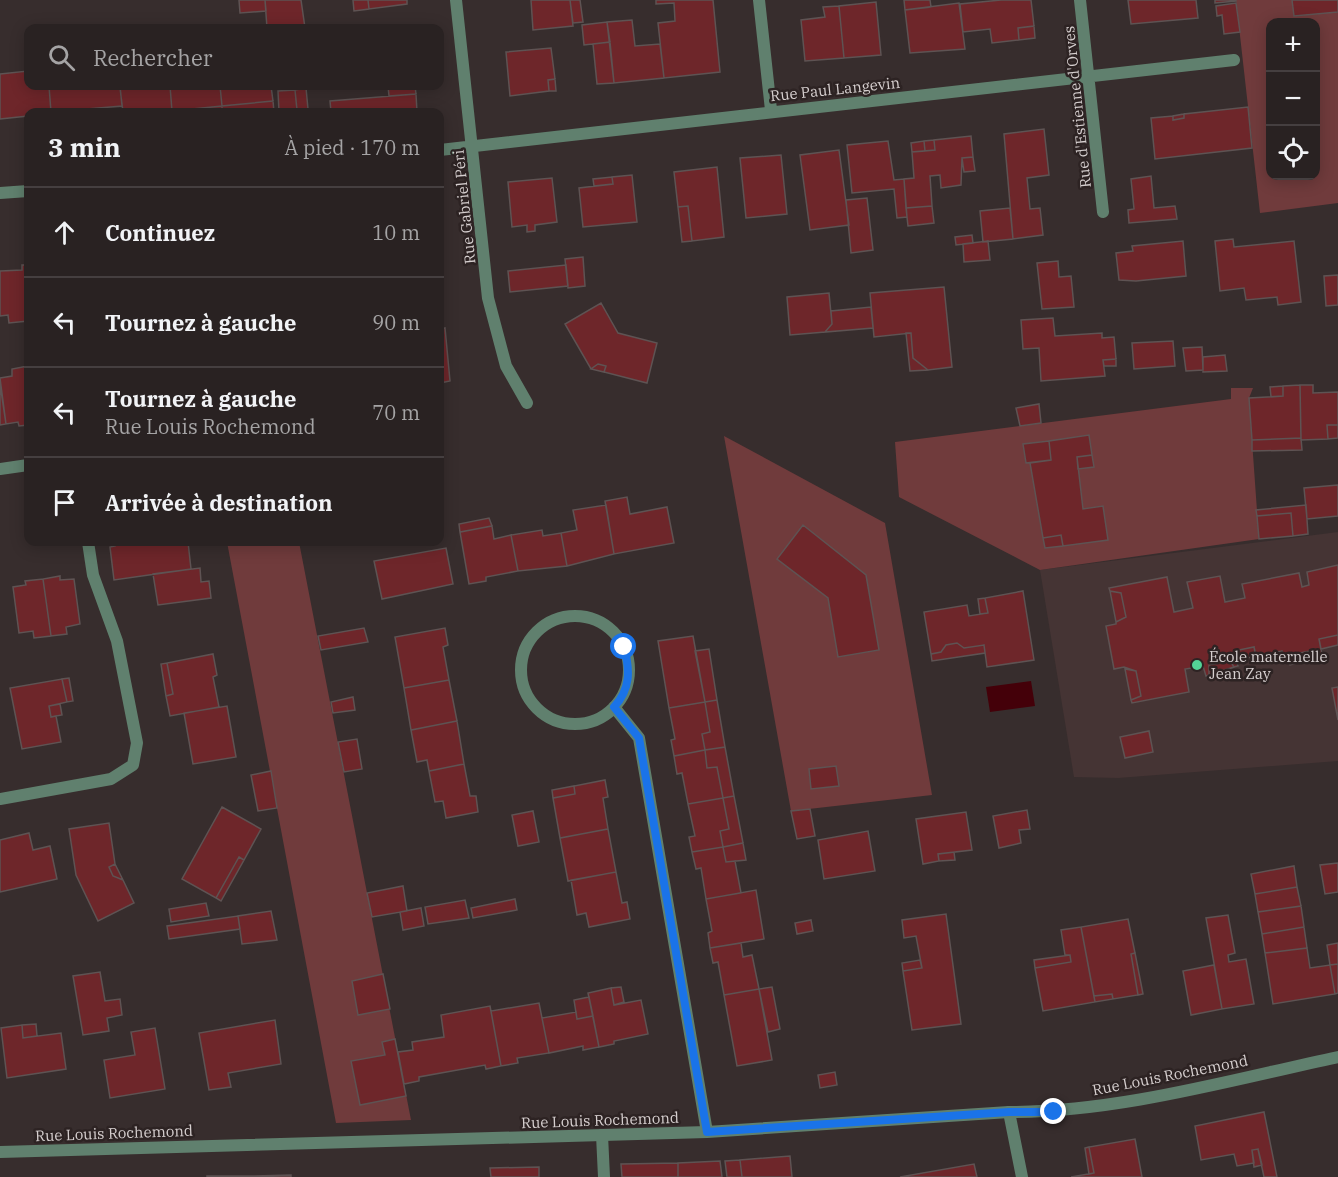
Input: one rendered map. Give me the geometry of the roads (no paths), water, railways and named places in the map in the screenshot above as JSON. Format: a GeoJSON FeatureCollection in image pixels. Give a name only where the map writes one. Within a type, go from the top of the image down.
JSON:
{"type":"FeatureCollection","features":[{"type":"Feature","properties":{"kind":"street","name":"Rue Gabriel Péri"},"geometry":{"type":"LineString","coordinates":[[456,0],[488,298],[506,366],[527,403]]}},
{"type":"Feature","properties":{"kind":"street"},"geometry":{"type":"LineString","coordinates":[[759,0],[771,110]]}},
{"type":"Feature","properties":{"kind":"street","name":"Rue d'Estienne d'Orves"},"geometry":{"type":"LineString","coordinates":[[1080,0],[1103,212]]}},
{"type":"Feature","properties":{"kind":"street","name":"Rue Paul Langevin"},"geometry":{"type":"LineString","coordinates":[[444,150],[771,110],[1234,60]]}},
{"type":"Feature","properties":{"kind":"street"},"geometry":{"type":"LineString","coordinates":[[0,193],[24,190]]}},
{"type":"Feature","properties":{"kind":"street"},"geometry":{"type":"LineString","coordinates":[[0,469],[24,466]]}},
{"type":"Feature","properties":{"kind":"street"},"geometry":{"type":"LineString","coordinates":[[0,799],[111,779],[133,765],[137,743],[117,641],[93,575],[89,546]]}},
{"type":"Feature","properties":{"kind":"street"},"geometry":{"type":"LineString","coordinates":[[583,616],[600,622],[614,633],[624,647],[629,665],[628,683],[621,699],[614,707],[609,713],[593,721],[575,725],[557,722],[542,714],[529,701],[522,684],[520,666],[524,649],[534,634],[556,620],[583,616]]}},
{"type":"Feature","properties":{"kind":"street"},"geometry":{"type":"LineString","coordinates":[[614,707],[639,738],[707,1132]]}},
{"type":"Feature","properties":{"kind":"street","name":"Rue Louis Rochemond"},"geometry":{"type":"LineString","coordinates":[[0,1152],[707,1132],[1065,1110],[1163,1094],[1338,1057]]}},
{"type":"Feature","properties":{"kind":"street"},"geometry":{"type":"LineString","coordinates":[[1009,1112],[1022,1177]]}},
{"type":"Feature","properties":{"kind":"street"},"geometry":{"type":"LineString","coordinates":[[602,1135],[604,1177]]}},
{"type":"Feature","properties":{"kind":"place","name":"École maternelle Jean Zay"},"geometry":{"type":"Point","coordinates":[1197,665]}}]}
